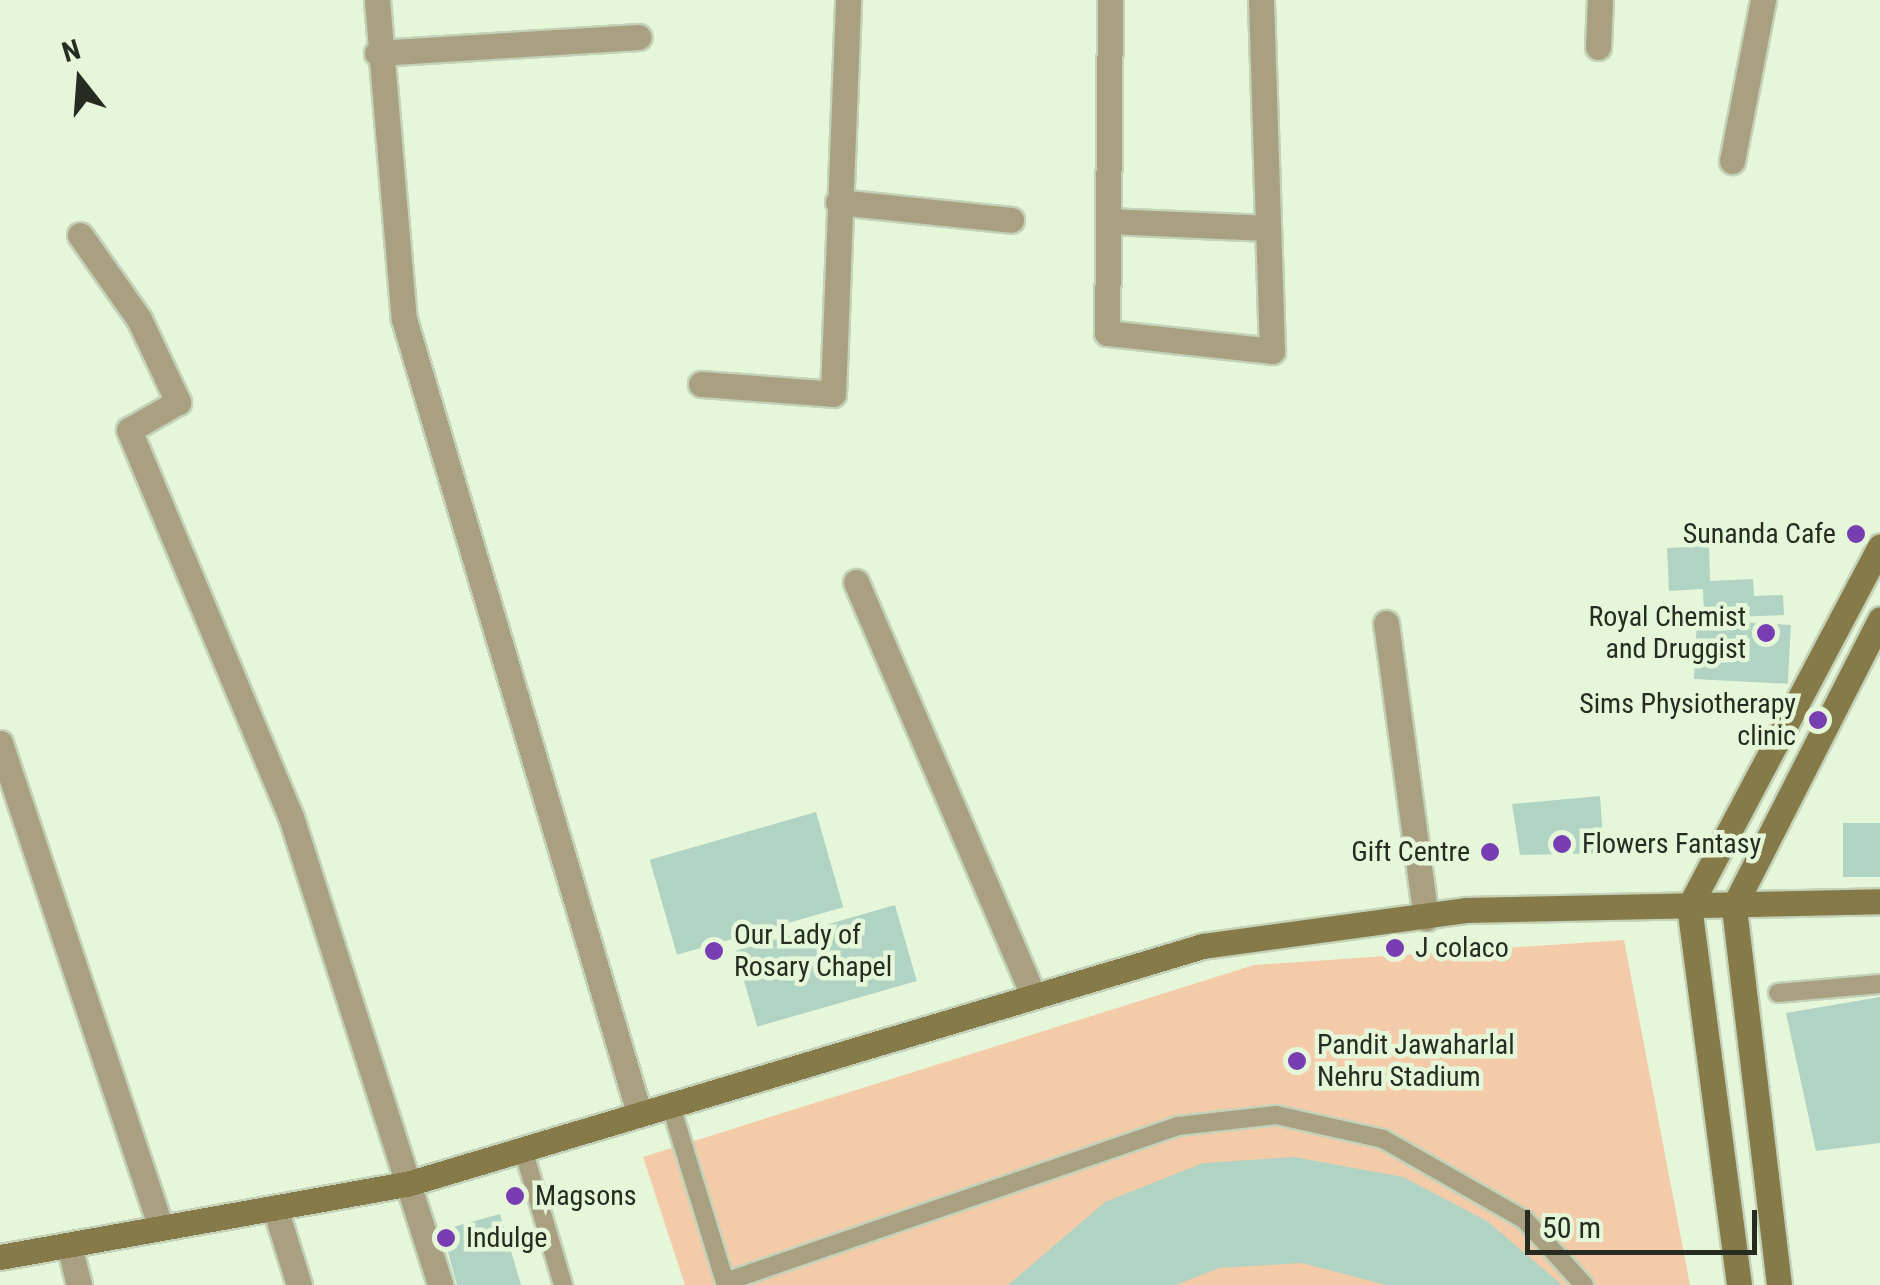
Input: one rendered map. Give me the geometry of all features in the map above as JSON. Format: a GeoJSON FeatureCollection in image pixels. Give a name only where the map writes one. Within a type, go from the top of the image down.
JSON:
{"type":"FeatureCollection","features":[{"type":"Feature","properties":{"kind":"street"},"geometry":{"type":"LineString","coordinates":[[377,0],[377,52],[404,318],[639,1113]]}},
{"type":"Feature","properties":{"kind":"street"},"geometry":{"type":"LineString","coordinates":[[702,384],[833,394],[848,0]]}},
{"type":"Feature","properties":{"kind":"street"},"geometry":{"type":"LineString","coordinates":[[1110,0],[1107,334],[1272,350],[1261,0]]}},
{"type":"Feature","properties":{"kind":"street"},"geometry":{"type":"LineString","coordinates":[[1598,47],[1600,0]]}},
{"type":"Feature","properties":{"kind":"street"},"geometry":{"type":"LineString","coordinates":[[1732,161],[1763,0]]}},
{"type":"Feature","properties":{"kind":"street"},"geometry":{"type":"LineString","coordinates":[[377,52],[639,37]]}},
{"type":"Feature","properties":{"kind":"street"},"geometry":{"type":"LineString","coordinates":[[838,202],[1011,220]]}},
{"type":"Feature","properties":{"kind":"street"},"geometry":{"type":"LineString","coordinates":[[1108,221],[1268,228]]}},
{"type":"Feature","properties":{"kind":"street"},"geometry":{"type":"LineString","coordinates":[[80,235],[139,319],[178,402],[130,430],[291,817],[440,1285]]}},
{"type":"Feature","properties":{"kind":"street"},"geometry":{"type":"LineString","coordinates":[[1739,1285],[1688,907],[1880,546]]}},
{"type":"Feature","properties":{"kind":"street"},"geometry":{"type":"LineString","coordinates":[[856,582],[1032,993]]}},
{"type":"Feature","properties":{"kind":"street"},"geometry":{"type":"LineString","coordinates":[[1779,1285],[1734,906],[1880,619]]}},
{"type":"Feature","properties":{"kind":"street"},"geometry":{"type":"LineString","coordinates":[[1386,623],[1426,918]]}},
{"type":"Feature","properties":{"kind":"street"},"geometry":{"type":"LineString","coordinates":[[0,743],[161,1228]]}},
{"type":"Feature","properties":{"kind":"street"},"geometry":{"type":"LineString","coordinates":[[0,1257],[408,1184],[1032,993],[1203,946],[1426,918],[1880,902]]}},
{"type":"Feature","properties":{"kind":"street"},"geometry":{"type":"LineString","coordinates":[[275,1208],[299,1285]]}},
{"type":"Feature","properties":{"kind":"street"},"geometry":{"type":"LineString","coordinates":[[68,1245],[80,1285]]}},
{"type":"Feature","properties":{"kind":"lane"},"geometry":{"type":"LineString","coordinates":[[1778,993],[1880,984]]}},
{"type":"Feature","properties":{"kind":"lane"},"geometry":{"type":"LineString","coordinates":[[670,1104],[726,1284],[1178,1126],[1276,1115],[1383,1140],[1525,1220],[1584,1285]]}},
{"type":"Feature","properties":{"kind":"lane"},"geometry":{"type":"LineString","coordinates":[[523,1148],[562,1285]]}},
{"type":"Feature","properties":{"kind":"shaded area","name":"Pandit Jawaharlal Nehru Stadium"},"geometry":{"type":"Polygon","coordinates":[[[1624,940],[1690,1285],[685,1285],[643,1157],[1254,965],[1624,940]]]}},
{"type":"Feature","properties":{"kind":"building"},"geometry":{"type":"Polygon","coordinates":[[[1709,546],[1710,581],[1753,579],[1754,596],[1783,595],[1784,615],[1704,618],[1703,589],[1669,591],[1667,548],[1709,546]]]}},
{"type":"Feature","properties":{"kind":"building"},"geometry":{"type":"Polygon","coordinates":[[[1697,620],[1791,625],[1788,684],[1694,679],[1697,620]]]}},
{"type":"Feature","properties":{"kind":"building"},"geometry":{"type":"Polygon","coordinates":[[[1600,796],[1604,853],[1520,855],[1512,804],[1600,796]]]}},
{"type":"Feature","properties":{"kind":"building"},"geometry":{"type":"Polygon","coordinates":[[[816,812],[843,907],[677,955],[650,860],[816,812]]]}},
{"type":"Feature","properties":{"kind":"building"},"geometry":{"type":"Polygon","coordinates":[[[1843,823],[1880,823],[1880,877],[1843,877],[1843,823]]]}},
{"type":"Feature","properties":{"kind":"building"},"geometry":{"type":"Polygon","coordinates":[[[895,905],[917,981],[757,1027],[735,951],[895,905]]]}},
{"type":"Feature","properties":{"kind":"building"},"geometry":{"type":"Polygon","coordinates":[[[1880,997],[1880,1143],[1816,1151],[1786,1013],[1880,997]]]}},
{"type":"Feature","properties":{"kind":"building"},"geometry":{"type":"Polygon","coordinates":[[[1294,1157],[1403,1177],[1487,1221],[1562,1285],[1386,1285],[1302,1263],[1219,1268],[1176,1285],[1008,1285],[1105,1202],[1203,1163],[1294,1157]]]}},
{"type":"Feature","properties":{"kind":"building"},"geometry":{"type":"Polygon","coordinates":[[[500,1214],[521,1285],[457,1285],[442,1230],[500,1214]]]}},
{"type":"Feature","properties":{"kind":"place","name":"Sunanda Cafe"},"geometry":{"type":"Point","coordinates":[1856,534]}},
{"type":"Feature","properties":{"kind":"place","name":"Royal Chemist and Druggist"},"geometry":{"type":"Point","coordinates":[1766,633]}},
{"type":"Feature","properties":{"kind":"place","name":"Sims Physiotherapy clinic"},"geometry":{"type":"Point","coordinates":[1818,720]}},
{"type":"Feature","properties":{"kind":"place","name":"Flowers Fantasy"},"geometry":{"type":"Point","coordinates":[1562,844]}},
{"type":"Feature","properties":{"kind":"place","name":"Gift Centre"},"geometry":{"type":"Point","coordinates":[1490,852]}},
{"type":"Feature","properties":{"kind":"place","name":"J colaco"},"geometry":{"type":"Point","coordinates":[1395,948]}},
{"type":"Feature","properties":{"kind":"place","name":"Our Lady of Rosary Chapel"},"geometry":{"type":"Point","coordinates":[714,951]}},
{"type":"Feature","properties":{"kind":"place","name":"Pandit Jawaharlal Nehru Stadium"},"geometry":{"type":"Point","coordinates":[1297,1061]}},
{"type":"Feature","properties":{"kind":"place","name":"Magsons"},"geometry":{"type":"Point","coordinates":[515,1196]}},
{"type":"Feature","properties":{"kind":"place","name":"Indulge"},"geometry":{"type":"Point","coordinates":[446,1238]}}]}
